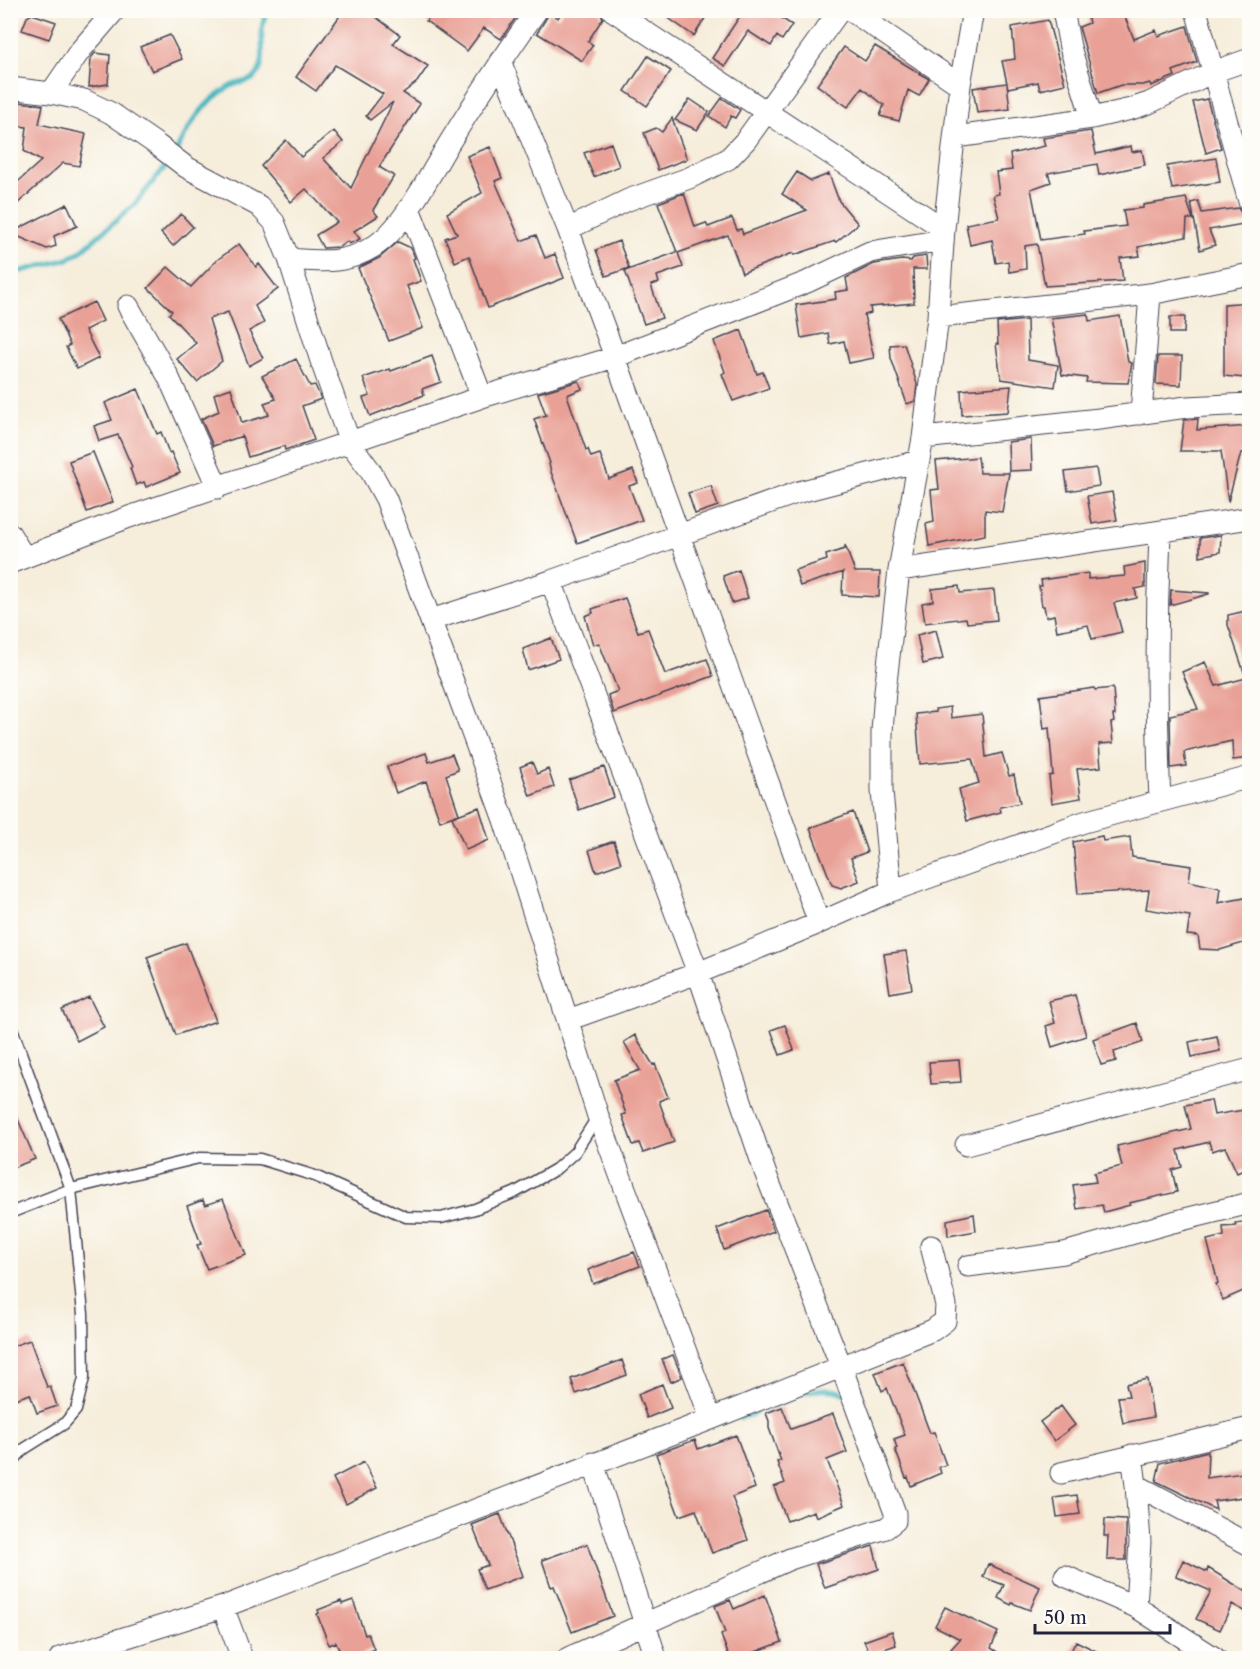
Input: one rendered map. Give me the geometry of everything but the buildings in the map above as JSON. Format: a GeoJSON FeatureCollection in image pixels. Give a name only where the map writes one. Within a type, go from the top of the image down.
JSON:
{"type":"FeatureCollection","features":[{"type":"Feature","properties":{"kind":"street"},"geometry":{"type":"LineString","coordinates":[[51,93],[79,52],[115,10]]}},
{"type":"Feature","properties":{"kind":"street"},"geometry":{"type":"LineString","coordinates":[[289,259],[330,262],[348,259],[387,237],[409,208],[500,61],[537,10]]}},
{"type":"Feature","properties":{"kind":"street"},"geometry":{"type":"LineString","coordinates":[[612,10],[766,111],[943,235]]}},
{"type":"Feature","properties":{"kind":"street"},"geometry":{"type":"LineString","coordinates":[[568,229],[628,200],[689,178],[728,159],[746,140],[840,10]]}},
{"type":"Feature","properties":{"kind":"street"},"geometry":{"type":"LineString","coordinates":[[850,10],[960,85]]}},
{"type":"Feature","properties":{"kind":"street"},"geometry":{"type":"LineString","coordinates":[[891,891],[882,791],[882,732],[899,570],[923,438],[938,317],[943,235],[956,137],[960,85],[973,10]]}},
{"type":"Feature","properties":{"kind":"street"},"geometry":{"type":"LineString","coordinates":[[1063,10],[1070,47],[1092,118]]}},
{"type":"Feature","properties":{"kind":"street"},"geometry":{"type":"LineString","coordinates":[[1196,10],[1248,196]]}},
{"type":"Feature","properties":{"kind":"street"},"geometry":{"type":"LineString","coordinates":[[956,137],[1092,118],[1131,109],[1149,103],[1213,72],[1250,59]]}},
{"type":"Feature","properties":{"kind":"street"},"geometry":{"type":"LineString","coordinates":[[500,61],[568,229],[819,923]]}},
{"type":"Feature","properties":{"kind":"street"},"geometry":{"type":"LineString","coordinates":[[10,88],[84,100],[111,113],[186,167],[259,206],[274,222],[289,259],[350,443],[370,470],[386,499],[504,820],[597,1116],[711,1419]]}},
{"type":"Feature","properties":{"kind":"street"},"geometry":{"type":"LineString","coordinates":[[409,208],[482,397]]}},
{"type":"Feature","properties":{"kind":"street"},"geometry":{"type":"LineString","coordinates":[[10,534],[17,560],[129,517],[482,397],[615,357],[807,282],[870,252],[943,235]]}},
{"type":"Feature","properties":{"kind":"street"},"geometry":{"type":"LineString","coordinates":[[938,317],[1150,294],[1250,274]]}},
{"type":"Feature","properties":{"kind":"street"},"geometry":{"type":"LineString","coordinates":[[1141,414],[1150,294]]}},
{"type":"Feature","properties":{"kind":"street"},"geometry":{"type":"LineString","coordinates":[[128,306],[168,376],[218,488]]}},
{"type":"Feature","properties":{"kind":"street"},"geometry":{"type":"LineString","coordinates":[[923,438],[1187,407],[1250,404]]}},
{"type":"Feature","properties":{"kind":"street"},"geometry":{"type":"LineString","coordinates":[[431,621],[551,581],[799,492],[919,461]]}},
{"type":"Feature","properties":{"kind":"street"},"geometry":{"type":"LineString","coordinates":[[899,570],[1036,548],[1160,532],[1216,521],[1250,518]]}},
{"type":"Feature","properties":{"kind":"street"},"geometry":{"type":"LineString","coordinates":[[1160,532],[1156,709],[1160,801]]}},
{"type":"Feature","properties":{"kind":"street"},"geometry":{"type":"LineString","coordinates":[[551,581],[698,973],[765,1172],[841,1366],[895,1513],[895,1521],[886,1528],[790,1559],[568,1659]]}},
{"type":"Feature","properties":{"kind":"street"},"geometry":{"type":"LineString","coordinates":[[568,1020],[698,973],[891,891],[1084,822],[1250,777]]}},
{"type":"Feature","properties":{"kind":"street"},"geometry":{"type":"LineString","coordinates":[[966,1145],[1250,1069]]}},
{"type":"Feature","properties":{"kind":"street"},"geometry":{"type":"LineString","coordinates":[[968,1266],[1064,1253],[1250,1203]]}},
{"type":"Feature","properties":{"kind":"street"},"geometry":{"type":"LineString","coordinates":[[60,1659],[223,1607],[711,1419],[933,1330],[945,1321],[946,1305],[931,1246]]}},
{"type":"Feature","properties":{"kind":"street"},"geometry":{"type":"LineString","coordinates":[[1061,1473],[1250,1428]]}},
{"type":"Feature","properties":{"kind":"street"},"geometry":{"type":"LineString","coordinates":[[1132,1455],[1140,1542],[1136,1607]]}},
{"type":"Feature","properties":{"kind":"street"},"geometry":{"type":"LineString","coordinates":[[593,1463],[656,1659]]}},
{"type":"Feature","properties":{"kind":"street"},"geometry":{"type":"LineString","coordinates":[[1136,1485],[1250,1545]]}},
{"type":"Feature","properties":{"kind":"street"},"geometry":{"type":"LineString","coordinates":[[1065,1576],[1136,1607],[1215,1659]]}},
{"type":"Feature","properties":{"kind":"street"},"geometry":{"type":"LineString","coordinates":[[223,1607],[242,1659]]}},
{"type":"Feature","properties":{"kind":"lane"},"geometry":{"type":"LineString","coordinates":[[10,1023],[71,1189],[83,1314],[84,1378],[76,1410],[64,1424],[24,1449],[10,1464]]}},
{"type":"Feature","properties":{"kind":"lane"},"geometry":{"type":"LineString","coordinates":[[10,1213],[71,1189],[199,1158],[260,1159],[315,1176],[406,1217],[441,1218],[475,1209],[516,1192],[556,1169],[575,1152],[597,1116]]}},
{"type":"Feature","properties":{"kind":"waterway"},"geometry":{"type":"LineString","coordinates":[[175,153],[191,124],[212,99],[234,84],[252,79],[257,75],[262,60],[262,27],[267,10]]}},
{"type":"Feature","properties":{"kind":"waterway"},"geometry":{"type":"LineString","coordinates":[[10,274],[68,259],[81,251],[134,205],[170,161]]}},
{"type":"Feature","properties":{"kind":"waterway"},"geometry":{"type":"LineString","coordinates":[[766,1408],[804,1392],[833,1390],[844,1394]]}},
{"type":"Feature","properties":{"kind":"waterway"},"geometry":{"type":"LineString","coordinates":[[741,1418],[756,1413]]}}]}
